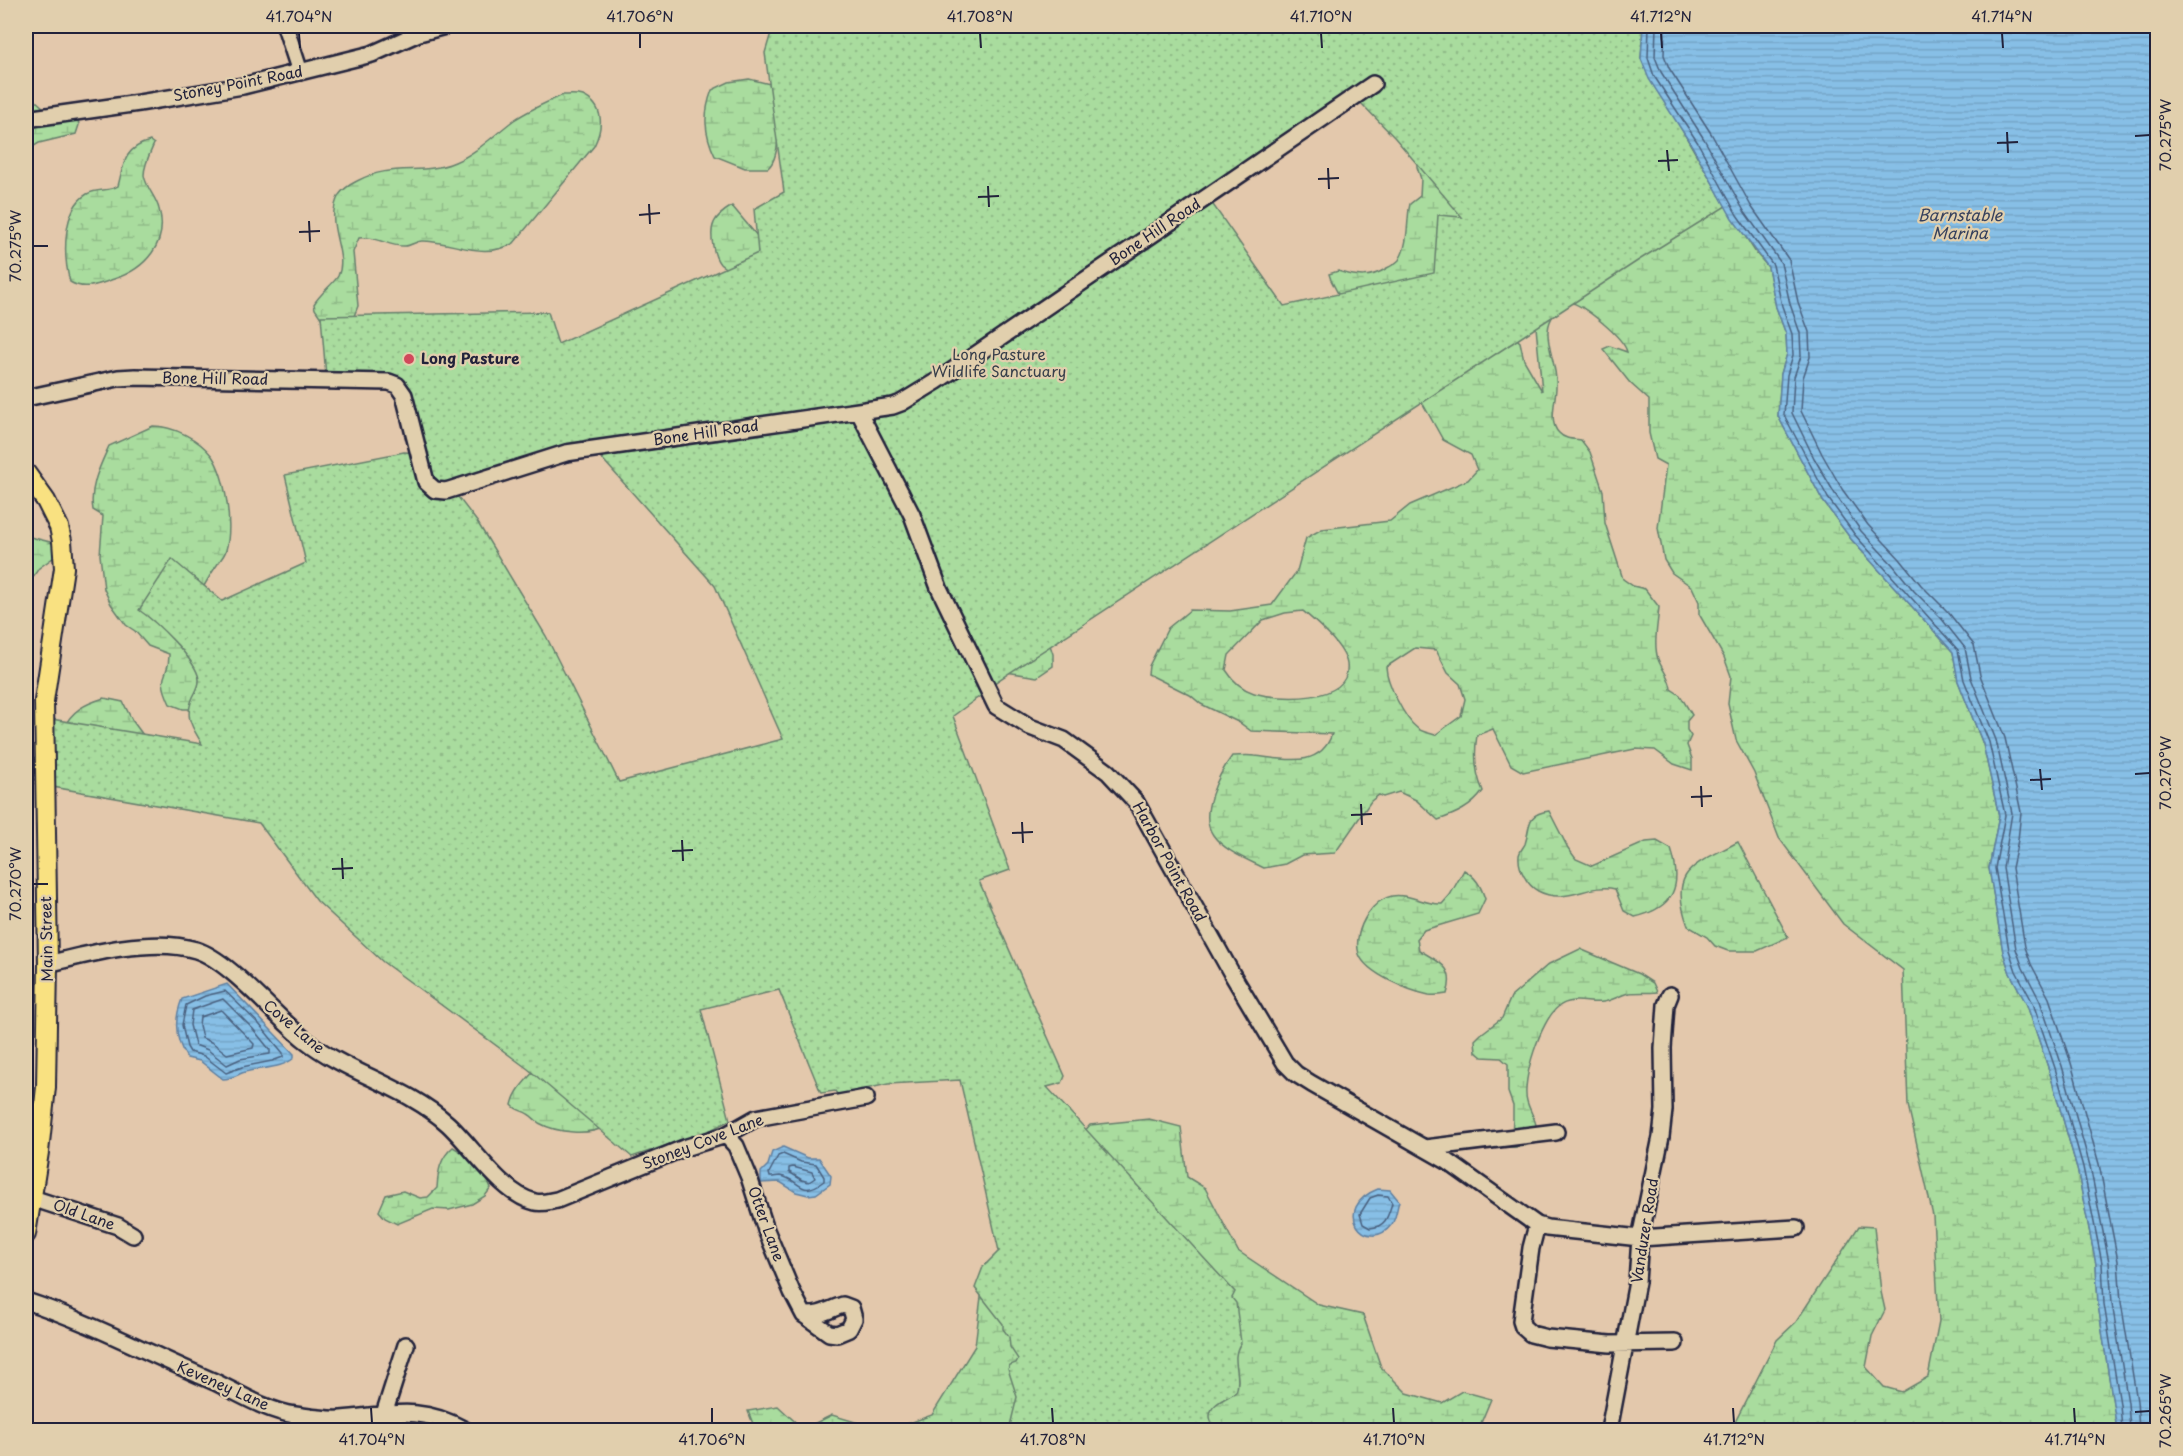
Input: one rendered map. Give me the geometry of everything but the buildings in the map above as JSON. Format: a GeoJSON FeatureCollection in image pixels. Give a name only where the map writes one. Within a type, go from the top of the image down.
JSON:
{"type":"FeatureCollection","features":[{"type":"Feature","properties":{"kind":"main road","name":"Main Street"},"geometry":{"type":"LineString","coordinates":[[26,473],[46,501],[59,527],[64,556],[63,582],[45,687],[44,710],[48,964],[46,1087],[32,1150],[32,1198],[26,1234]]}},
{"type":"Feature","properties":{"kind":"street"},"geometry":{"type":"LineString","coordinates":[[285,26],[300,72]]}},
{"type":"Feature","properties":{"kind":"street","name":"Stoney Point Road"},"geometry":{"type":"LineString","coordinates":[[26,119],[215,91],[372,54],[419,33],[445,26]]}},
{"type":"Feature","properties":{"kind":"street","name":"Bone Hill Road"},"geometry":{"type":"LineString","coordinates":[[26,398],[118,378],[135,377],[394,383],[404,395],[426,482],[435,490],[446,491],[566,453],[859,412],[901,403],[937,381],[1373,84]]}},
{"type":"Feature","properties":{"kind":"street","name":"Harbor Point Road"},"geometry":{"type":"LineString","coordinates":[[859,412],[912,515],[939,588],[996,706],[1030,727],[1070,745],[1108,772],[1136,801],[1232,975],[1285,1064],[1312,1084],[1425,1148],[1481,1183],[1525,1218],[1538,1225]]}},
{"type":"Feature","properties":{"kind":"street","name":"Cove Lane"},"geometry":{"type":"LineString","coordinates":[[48,964],[92,954],[152,946],[171,946],[200,951],[228,969],[320,1051],[425,1106],[450,1126],[510,1189],[524,1198],[546,1203]]}},
{"type":"Feature","properties":{"kind":"street","name":"Vanduzer Road"},"geometry":{"type":"LineString","coordinates":[[1609,1431],[1637,1282],[1640,1238],[1661,1137],[1664,1110],[1663,1048],[1666,1005],[1670,994]]}},
{"type":"Feature","properties":{"kind":"street","name":"Stoney Cove Lane"},"geometry":{"type":"LineString","coordinates":[[546,1203],[684,1148],[726,1135],[756,1119],[866,1098]]}},
{"type":"Feature","properties":{"kind":"street"},"geometry":{"type":"LineString","coordinates":[[1425,1148],[1556,1132]]}},
{"type":"Feature","properties":{"kind":"street","name":"Otter Lane"},"geometry":{"type":"LineString","coordinates":[[726,1135],[736,1146],[749,1177],[766,1230],[804,1315]]}},
{"type":"Feature","properties":{"kind":"street","name":"Old Lane"},"geometry":{"type":"LineString","coordinates":[[32,1198],[118,1226],[133,1235]]}},
{"type":"Feature","properties":{"kind":"street"},"geometry":{"type":"LineString","coordinates":[[1675,1343],[1610,1344],[1531,1335],[1523,1327],[1521,1321],[1524,1285],[1532,1241],[1538,1225],[1566,1231],[1640,1238],[1796,1228]]}},
{"type":"Feature","properties":{"kind":"street","name":"Keveney Lane"},"geometry":{"type":"LineString","coordinates":[[26,1300],[291,1415],[338,1419],[384,1414],[424,1414],[435,1416],[465,1431]]}},
{"type":"Feature","properties":{"kind":"street"},"geometry":{"type":"LineString","coordinates":[[384,1414],[406,1345]]}},
{"type":"Feature","properties":{"kind":"green space","name":"Long Pasture Wildlife Sanctuary"},"geometry":{"type":"Polygon","coordinates":[[[773,26],[1643,26],[1641,59],[1726,206],[1639,260],[994,683],[953,716],[1010,870],[979,881],[1065,1076],[1062,1083],[1047,1087],[1235,1292],[1232,1298],[1236,1303],[1241,1343],[1236,1355],[1238,1386],[1236,1392],[1216,1404],[1211,1411],[1210,1418],[1214,1430],[1009,1430],[1017,1397],[1008,1369],[1018,1359],[1010,1347],[1009,1337],[1003,1329],[1003,1324],[975,1288],[983,1267],[999,1251],[960,1080],[888,1084],[838,1095],[835,1091],[821,1093],[779,990],[701,1009],[730,1120],[709,1131],[632,1157],[528,1069],[383,962],[317,901],[259,823],[53,787],[51,719],[202,744],[192,727],[189,716],[190,704],[199,684],[196,671],[191,661],[174,641],[139,610],[172,559],[222,601],[306,563],[285,475],[404,452],[426,453],[410,392],[402,381],[326,376],[321,316],[548,312],[558,344],[758,253],[754,209],[784,192],[765,53],[773,26]],[[1360,102],[1211,202],[1284,306],[1434,273],[1438,215],[1462,217],[1395,138],[1360,102]],[[589,439],[448,484],[478,523],[546,636],[619,782],[783,739],[715,586],[598,454],[589,439]]]}},
{"type":"Feature","properties":{"kind":"green space"},"geometry":{"type":"Polygon","coordinates":[[[1643,26],[1641,59],[1710,181],[1756,253],[1768,267],[1776,307],[1786,334],[1787,354],[1781,374],[1778,416],[1823,501],[1851,539],[1953,652],[1958,681],[1983,744],[1999,816],[1989,868],[2003,952],[2010,973],[2027,1005],[2049,1070],[2077,1168],[2096,1264],[2098,1304],[2117,1430],[1731,1430],[1777,1340],[1796,1322],[1859,1226],[1874,1227],[1885,1310],[1872,1336],[1866,1367],[1884,1387],[1902,1392],[1928,1377],[1939,1321],[1933,1216],[1908,1105],[1903,970],[1843,924],[1779,838],[1754,773],[1736,740],[1728,704],[1731,676],[1724,657],[1699,614],[1699,602],[1692,587],[1672,573],[1664,560],[1658,528],[1666,465],[1655,459],[1649,433],[1649,400],[1630,383],[1603,349],[1610,346],[1627,352],[1619,339],[1584,309],[1569,302],[1561,307],[1550,321],[1548,338],[1556,380],[1554,423],[1561,435],[1581,440],[1590,452],[1603,491],[1605,523],[1623,579],[1633,586],[1645,589],[1659,607],[1657,653],[1671,689],[1680,695],[1692,715],[1687,721],[1687,730],[1691,736],[1687,745],[1692,759],[1692,770],[1674,764],[1655,750],[1635,749],[1523,772],[1511,765],[1493,729],[1477,735],[1476,763],[1483,791],[1469,806],[1445,818],[1438,820],[1416,800],[1399,792],[1383,797],[1379,795],[1371,801],[1335,853],[1302,855],[1285,864],[1264,868],[1230,850],[1213,835],[1209,826],[1209,806],[1216,783],[1232,756],[1289,760],[1310,757],[1319,753],[1332,734],[1251,731],[1240,723],[1201,704],[1190,695],[1148,674],[1149,666],[1168,628],[1190,610],[1230,611],[1272,605],[1297,571],[1306,538],[1322,529],[1390,521],[1410,505],[1468,480],[1477,470],[1471,455],[1443,440],[1419,397],[1346,309],[1329,274],[1338,271],[1357,276],[1375,274],[1399,260],[1406,242],[1410,204],[1420,196],[1421,179],[1417,160],[1457,202],[1512,335],[1520,342],[1524,360],[1542,391],[1536,327],[1643,26]],[[1303,611],[1285,613],[1263,620],[1229,655],[1226,670],[1238,684],[1254,693],[1279,697],[1311,696],[1326,693],[1338,686],[1345,677],[1347,664],[1345,657],[1329,635],[1303,611]],[[1415,648],[1386,667],[1387,674],[1397,700],[1412,723],[1417,728],[1435,735],[1461,716],[1465,699],[1460,684],[1448,673],[1436,650],[1415,648]]]}},
{"type":"Feature","properties":{"kind":"green space"},"geometry":{"type":"Polygon","coordinates":[[[749,79],[774,85],[776,93],[778,141],[773,161],[768,168],[745,168],[715,156],[707,131],[706,115],[712,90],[729,82],[749,79]]]}},
{"type":"Feature","properties":{"kind":"green space"},"geometry":{"type":"Polygon","coordinates":[[[563,95],[583,96],[590,100],[599,111],[600,125],[597,139],[594,146],[514,243],[502,248],[480,250],[422,241],[399,246],[359,238],[353,252],[358,306],[354,316],[323,321],[314,304],[336,279],[341,267],[334,217],[335,206],[343,191],[370,175],[395,170],[431,168],[455,162],[478,148],[520,116],[563,95]]]}},
{"type":"Feature","properties":{"kind":"green space"},"geometry":{"type":"Polygon","coordinates":[[[26,100],[35,100],[45,109],[78,119],[76,134],[39,143],[26,151],[26,100]]]}},
{"type":"Feature","properties":{"kind":"green space"},"geometry":{"type":"Polygon","coordinates":[[[150,141],[154,144],[144,175],[156,200],[161,221],[161,233],[152,253],[136,269],[103,283],[81,286],[70,282],[66,259],[66,234],[73,210],[87,194],[118,186],[130,152],[150,141]]]}},
{"type":"Feature","properties":{"kind":"green space"},"geometry":{"type":"Polygon","coordinates":[[[732,206],[766,250],[732,272],[717,260],[713,248],[712,232],[717,218],[732,206]]]}},
{"type":"Feature","properties":{"kind":"green space"},"geometry":{"type":"Polygon","coordinates":[[[153,426],[177,431],[193,439],[207,450],[217,465],[227,502],[229,528],[225,552],[204,586],[195,610],[199,680],[195,700],[190,709],[170,704],[166,694],[163,681],[169,654],[148,646],[135,631],[126,625],[111,604],[104,589],[100,555],[103,516],[93,510],[94,485],[109,446],[153,426]]]}},
{"type":"Feature","properties":{"kind":"green space"},"geometry":{"type":"Polygon","coordinates":[[[26,536],[58,544],[61,552],[39,568],[26,587],[26,536]]]}},
{"type":"Feature","properties":{"kind":"green space"},"geometry":{"type":"Polygon","coordinates":[[[1048,639],[1053,654],[1053,666],[1037,677],[993,670],[1048,639]]]}},
{"type":"Feature","properties":{"kind":"green space"},"geometry":{"type":"Polygon","coordinates":[[[104,698],[123,702],[143,735],[63,729],[80,709],[104,698]]]}},
{"type":"Feature","properties":{"kind":"green space"},"geometry":{"type":"Polygon","coordinates":[[[1549,811],[1576,859],[1592,866],[1646,842],[1657,841],[1671,849],[1676,874],[1672,894],[1667,901],[1659,908],[1635,917],[1624,911],[1615,889],[1596,888],[1558,896],[1548,895],[1534,888],[1522,871],[1519,854],[1525,844],[1532,818],[1549,811]]]}},
{"type":"Feature","properties":{"kind":"green space"},"geometry":{"type":"Polygon","coordinates":[[[1738,842],[1788,937],[1757,951],[1728,951],[1715,946],[1707,937],[1688,926],[1682,907],[1683,880],[1689,871],[1709,857],[1738,842]]]}},
{"type":"Feature","properties":{"kind":"green space"},"geometry":{"type":"Polygon","coordinates":[[[1464,870],[1478,882],[1485,899],[1478,914],[1424,930],[1417,939],[1419,950],[1439,962],[1447,971],[1449,985],[1447,994],[1431,995],[1411,990],[1379,975],[1363,961],[1358,949],[1359,934],[1364,919],[1375,906],[1392,896],[1411,897],[1429,903],[1442,904],[1450,895],[1464,870]]]}},
{"type":"Feature","properties":{"kind":"green space"},"geometry":{"type":"Polygon","coordinates":[[[1580,949],[1639,974],[1653,983],[1657,992],[1629,993],[1603,1002],[1569,1002],[1558,1007],[1545,1024],[1539,1037],[1527,1080],[1527,1101],[1535,1123],[1535,1136],[1527,1145],[1508,1147],[1512,1134],[1513,1106],[1508,1092],[1508,1064],[1501,1058],[1482,1057],[1476,1052],[1475,1040],[1502,1018],[1511,997],[1549,964],[1580,949]]]}},
{"type":"Feature","properties":{"kind":"green space"},"geometry":{"type":"Polygon","coordinates":[[[537,1068],[607,1126],[591,1131],[564,1131],[539,1123],[514,1107],[512,1105],[516,1094],[537,1068]]]}},
{"type":"Feature","properties":{"kind":"green space"},"geometry":{"type":"Polygon","coordinates":[[[1149,1119],[1181,1127],[1187,1177],[1205,1188],[1238,1251],[1319,1305],[1363,1315],[1381,1367],[1407,1393],[1442,1403],[1462,1391],[1491,1399],[1478,1430],[890,1430],[932,1415],[975,1346],[984,1272],[1082,1134],[1090,1125],[1149,1119]]]}},
{"type":"Feature","properties":{"kind":"green space"},"geometry":{"type":"Polygon","coordinates":[[[453,1147],[471,1159],[485,1175],[491,1188],[485,1196],[472,1204],[449,1210],[433,1209],[397,1224],[385,1218],[379,1211],[386,1195],[403,1191],[420,1198],[428,1197],[437,1188],[440,1165],[453,1147]]]}},
{"type":"Feature","properties":{"kind":"green space"},"geometry":{"type":"Polygon","coordinates":[[[778,1406],[803,1429],[832,1415],[882,1430],[755,1429],[748,1411],[778,1406]]]}},
{"type":"Feature","properties":{"kind":"water","name":"Barnstable Marina"},"geometry":{"type":"Polygon","coordinates":[[[1643,26],[2157,26],[2157,1430],[2117,1430],[2098,1304],[2096,1264],[2077,1168],[2049,1070],[2027,1005],[2010,973],[2003,952],[1989,868],[1999,816],[1983,744],[1958,681],[1953,652],[1851,539],[1823,501],[1778,416],[1781,374],[1787,354],[1786,334],[1776,307],[1768,267],[1732,218],[1692,146],[1649,79],[1641,59],[1643,26]]]}},
{"type":"Feature","properties":{"kind":"water"},"geometry":{"type":"Polygon","coordinates":[[[227,984],[294,1054],[294,1058],[282,1065],[223,1079],[200,1061],[187,1058],[180,1044],[177,1029],[182,999],[227,984]]]}},
{"type":"Feature","properties":{"kind":"water"},"geometry":{"type":"Polygon","coordinates":[[[783,1147],[808,1158],[819,1158],[831,1176],[830,1184],[816,1194],[808,1195],[796,1192],[780,1182],[761,1183],[761,1172],[768,1165],[772,1152],[783,1147]]]}},
{"type":"Feature","properties":{"kind":"water"},"geometry":{"type":"Polygon","coordinates":[[[1378,1189],[1390,1190],[1399,1201],[1392,1224],[1382,1233],[1372,1235],[1357,1226],[1354,1217],[1356,1207],[1364,1197],[1378,1189]]]}},
{"type":"Feature","properties":{"kind":"place","name":"Long Pasture"},"geometry":{"type":"Point","coordinates":[409,359]}}]}
